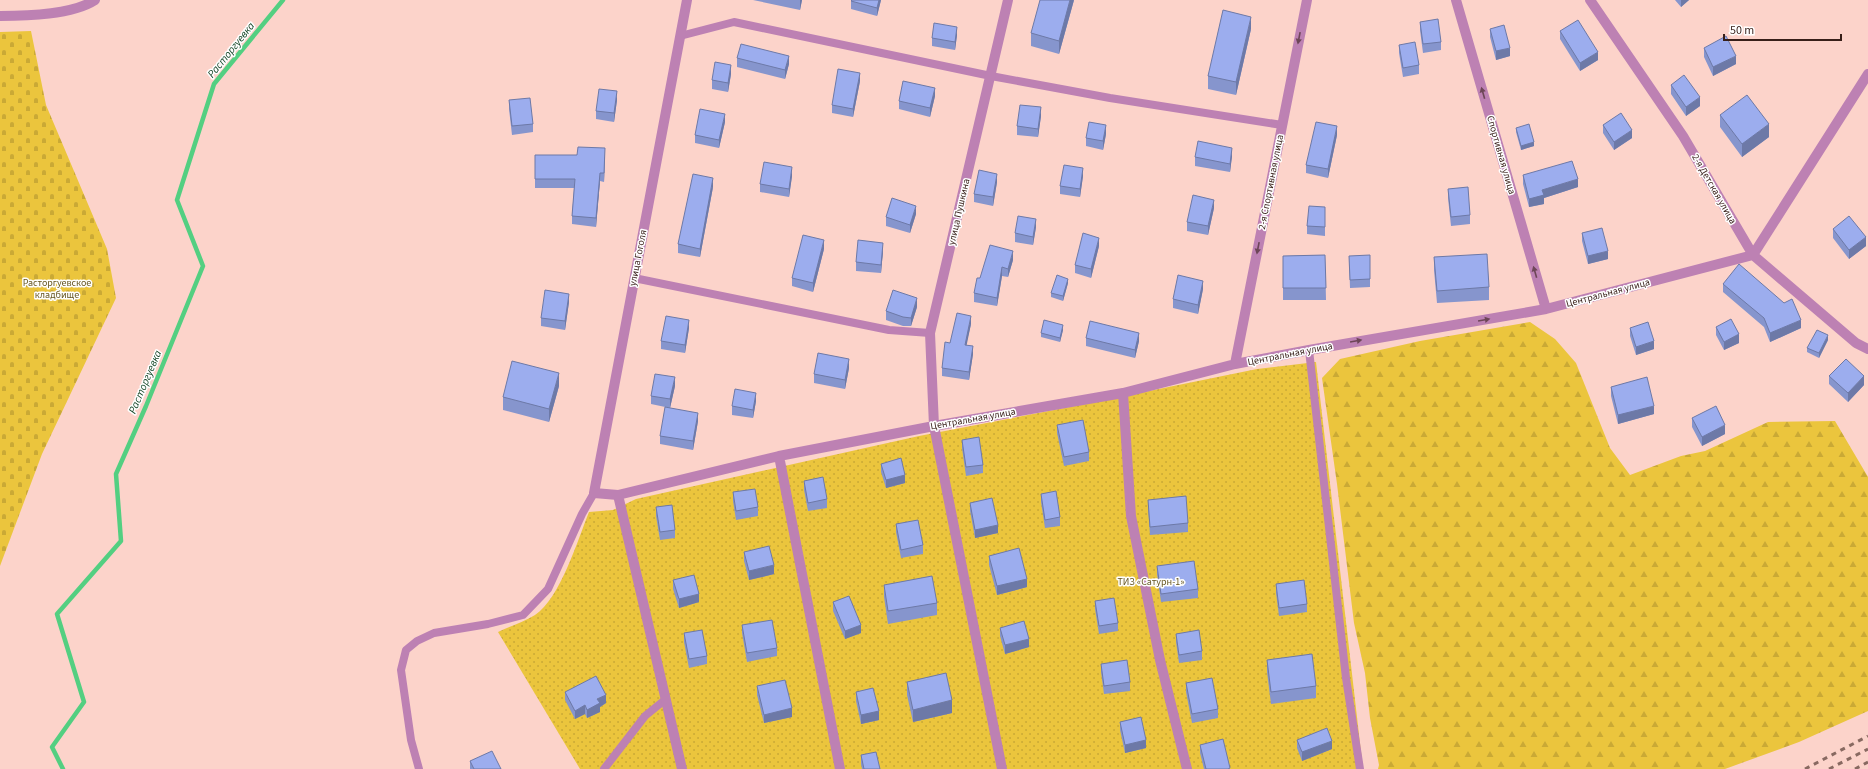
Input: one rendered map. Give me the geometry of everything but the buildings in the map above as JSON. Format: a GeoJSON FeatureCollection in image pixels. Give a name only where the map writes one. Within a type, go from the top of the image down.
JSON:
{"type":"FeatureCollection","features":[{"type":"Feature","properties":{"kind":"street"},"geometry":{"type":"LineString","coordinates":[[0,16],[20,16],[61,12],[95,0]]}},
{"type":"Feature","properties":{"kind":"street","name":"улица Гоголя"},"geometry":{"type":"LineString","coordinates":[[594,493],[687,0]]}},
{"type":"Feature","properties":{"kind":"street","name":"улица Пушкина"},"geometry":{"type":"LineString","coordinates":[[1002,769],[934,426],[930,333],[1008,0]]}},
{"type":"Feature","properties":{"kind":"street","name":"2-я Спортивная улица"},"geometry":{"type":"LineString","coordinates":[[1235,364],[1306,0]]}},
{"type":"Feature","properties":{"kind":"street","name":"Спортивная улица"},"geometry":{"type":"LineString","coordinates":[[1456,0],[1546,310]]}},
{"type":"Feature","properties":{"kind":"street","name":"2-я Детская улица"},"geometry":{"type":"LineString","coordinates":[[1590,0],[1683,136],[1753,255],[1856,344],[1868,349]]}},
{"type":"Feature","properties":{"kind":"street"},"geometry":{"type":"LineString","coordinates":[[1753,255],[1868,74]]}},
{"type":"Feature","properties":{"kind":"street","name":"Центральная улица"},"geometry":{"type":"LineString","coordinates":[[618,495],[779,456],[934,426],[1123,393],[1235,364],[1546,310],[1753,255]]}},
{"type":"Feature","properties":{"kind":"street"},"geometry":{"type":"LineString","coordinates":[[1123,393],[1131,516],[1160,660],[1187,769]]}},
{"type":"Feature","properties":{"kind":"street"},"geometry":{"type":"LineString","coordinates":[[779,456],[840,769]]}},
{"type":"Feature","properties":{"kind":"street"},"geometry":{"type":"LineString","coordinates":[[594,493],[618,495],[682,769]]}},
{"type":"Feature","properties":{"kind":"lane"},"geometry":{"type":"LineString","coordinates":[[680,36],[734,22],[991,76],[1110,98],[1282,125]]}},
{"type":"Feature","properties":{"kind":"lane"},"geometry":{"type":"LineString","coordinates":[[634,278],[889,330],[930,333]]}},
{"type":"Feature","properties":{"kind":"lane"},"geometry":{"type":"LineString","coordinates":[[1309,350],[1339,619],[1360,769]]}},
{"type":"Feature","properties":{"kind":"lane"},"geometry":{"type":"LineString","coordinates":[[419,769],[411,740],[401,670],[406,650],[417,641],[434,633],[488,624],[523,615],[548,589],[594,493]]}},
{"type":"Feature","properties":{"kind":"lane"},"geometry":{"type":"LineString","coordinates":[[604,769],[644,716],[666,700]]}},
{"type":"Feature","properties":{"kind":"green space","name":"Расторгуевское кладбище"},"geometry":{"type":"Polygon","coordinates":[[[31,31],[46,105],[107,249],[116,298],[42,454],[0,566],[0,32],[31,31]]]}},
{"type":"Feature","properties":{"kind":"green space"},"geometry":{"type":"Polygon","coordinates":[[[1530,322],[1555,339],[1576,363],[1610,448],[1630,475],[1681,456],[1705,451],[1768,422],[1835,421],[1868,477],[1868,711],[1799,742],[1725,769],[1378,769],[1379,765],[1370,718],[1365,673],[1354,623],[1322,378],[1340,359],[1420,341],[1530,322]]]}},
{"type":"Feature","properties":{"kind":"green space","name":"ТИЗ «Сатурн-1»"},"geometry":{"type":"Polygon","coordinates":[[[1316,362],[1363,769],[580,769],[498,632],[535,615],[544,607],[552,596],[567,568],[589,512],[613,510],[636,499],[919,436],[1257,369],[1316,362]]]}},
{"type":"Feature","properties":{"kind":"waterway","name":"Расторгуевка"},"geometry":{"type":"LineString","coordinates":[[63,769],[52,747],[84,702],[57,614],[121,541],[116,474],[146,406],[203,266],[177,200],[214,84],[283,0]]}},
{"type":"Feature","properties":{"kind":"railway"},"geometry":{"type":"LineString","coordinates":[[1805,769],[1868,736]]}},
{"type":"Feature","properties":{"kind":"railway"},"geometry":{"type":"LineString","coordinates":[[1829,769],[1868,749]]}},
{"type":"Feature","properties":{"kind":"railway"},"geometry":{"type":"LineString","coordinates":[[1855,769],[1868,762]]}}]}
